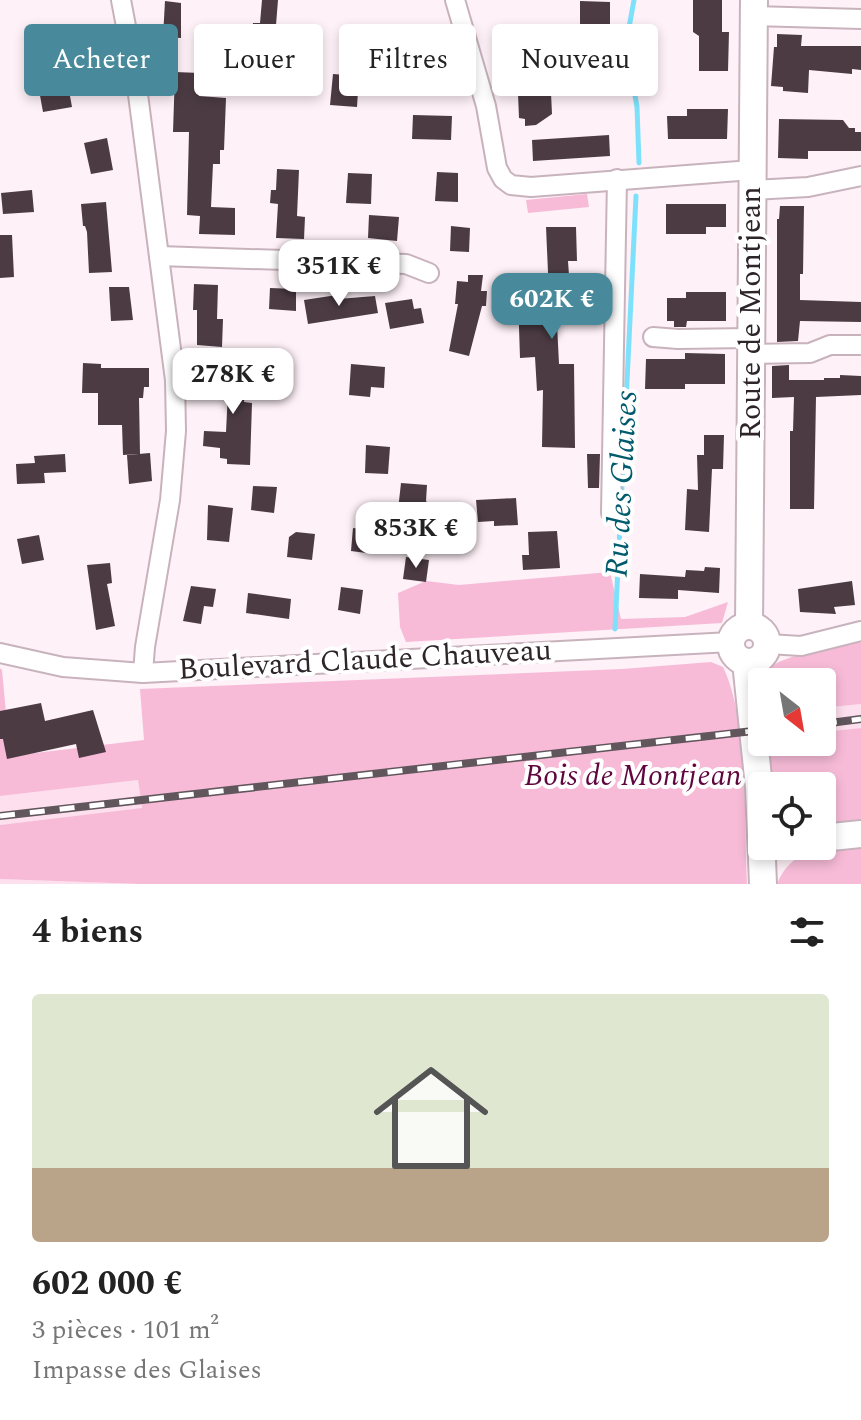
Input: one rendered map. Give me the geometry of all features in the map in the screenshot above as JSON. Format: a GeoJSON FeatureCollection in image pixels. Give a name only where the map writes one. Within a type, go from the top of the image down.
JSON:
{"type":"FeatureCollection","features":[{"type":"Feature","properties":{"kind":"street"},"geometry":{"type":"LineString","coordinates":[[121,0],[136,79],[175,380],[176,431],[170,500],[143,673]]}},
{"type":"Feature","properties":{"kind":"street"},"geometry":{"type":"LineString","coordinates":[[455,0],[486,106],[497,168],[511,185],[531,187],[617,179],[752,180],[808,187],[861,176]]}},
{"type":"Feature","properties":{"kind":"street"},"geometry":{"type":"LineString","coordinates":[[754,8],[861,19]]}},
{"type":"Feature","properties":{"kind":"street","name":"Route de Montjean"},"geometry":{"type":"LineString","coordinates":[[754,8],[748,644],[763,884]]}},
{"type":"Feature","properties":{"kind":"street"},"geometry":{"type":"LineString","coordinates":[[611,513],[617,179]]}},
{"type":"Feature","properties":{"kind":"street"},"geometry":{"type":"LineString","coordinates":[[159,256],[406,264],[429,273]]}},
{"type":"Feature","properties":{"kind":"street"},"geometry":{"type":"LineString","coordinates":[[653,337],[810,353],[830,345],[861,345]]}},
{"type":"Feature","properties":{"kind":"street","name":"Boulevard Claude Chauveau"},"geometry":{"type":"LineString","coordinates":[[0,653],[63,667],[143,673],[748,644],[801,646],[861,631]]}},
{"type":"Feature","properties":{"kind":"street"},"geometry":{"type":"LineString","coordinates":[[836,837],[861,834]]}},
{"type":"Feature","properties":{"kind":"shaded area"},"geometry":{"type":"Polygon","coordinates":[[[861,704],[861,728],[836,731],[836,707],[861,704]]]}},
{"type":"Feature","properties":{"kind":"shaded area"},"geometry":{"type":"Polygon","coordinates":[[[138,780],[142,809],[0,825],[0,796],[138,780]]]}},
{"type":"Feature","properties":{"kind":"shaded area"},"geometry":{"type":"Polygon","coordinates":[[[0,879],[140,884],[0,884],[0,879]]]}},
{"type":"Feature","properties":{"kind":"green space"},"geometry":{"type":"Polygon","coordinates":[[[587,194],[589,207],[528,213],[526,200],[587,194]]]}},
{"type":"Feature","properties":{"kind":"green space"},"geometry":{"type":"Polygon","coordinates":[[[610,572],[621,619],[685,617],[728,602],[722,623],[406,642],[400,627],[398,593],[426,581],[459,585],[610,572]]]}},
{"type":"Feature","properties":{"kind":"green space"},"geometry":{"type":"Polygon","coordinates":[[[861,642],[861,704],[836,707],[836,668],[770,668],[786,659],[861,642]]]}},
{"type":"Feature","properties":{"kind":"green space","name":"Bois de Montjean"},"geometry":{"type":"Polygon","coordinates":[[[711,662],[723,667],[737,715],[744,772],[747,884],[140,884],[0,879],[0,825],[142,808],[138,780],[0,796],[0,668],[10,756],[144,740],[140,689],[622,669],[711,662]]]}},
{"type":"Feature","properties":{"kind":"green space"},"geometry":{"type":"Polygon","coordinates":[[[861,728],[861,824],[836,827],[836,772],[768,772],[767,756],[836,756],[836,731],[861,728]]]}},
{"type":"Feature","properties":{"kind":"green space"},"geometry":{"type":"Polygon","coordinates":[[[861,842],[861,884],[777,884],[795,860],[836,860],[836,845],[861,842]]]}},
{"type":"Feature","properties":{"kind":"building"},"geometry":{"type":"Polygon","coordinates":[[[262,0],[278,0],[276,24],[253,24],[260,23],[262,0]]]}},
{"type":"Feature","properties":{"kind":"building"},"geometry":{"type":"Polygon","coordinates":[[[693,0],[722,0],[722,32],[729,32],[728,71],[699,71],[699,36],[693,32],[693,0]]]}},
{"type":"Feature","properties":{"kind":"building"},"geometry":{"type":"Polygon","coordinates":[[[165,1],[181,3],[181,38],[178,38],[178,24],[164,24],[165,1]]]}},
{"type":"Feature","properties":{"kind":"building"},"geometry":{"type":"Polygon","coordinates":[[[580,1],[610,2],[610,24],[580,24],[580,1]]]}},
{"type":"Feature","properties":{"kind":"building"},"geometry":{"type":"Polygon","coordinates":[[[777,34],[802,35],[801,46],[861,46],[861,70],[852,69],[852,74],[809,70],[808,93],[783,91],[783,87],[771,86],[777,34]]]}},
{"type":"Feature","properties":{"kind":"building"},"geometry":{"type":"Polygon","coordinates":[[[178,72],[194,73],[194,96],[226,98],[224,150],[220,150],[220,164],[213,164],[211,207],[235,208],[235,235],[199,234],[200,216],[187,215],[189,132],[173,132],[178,72]]]}},
{"type":"Feature","properties":{"kind":"building"},"geometry":{"type":"Polygon","coordinates":[[[333,74],[339,74],[339,96],[358,96],[357,107],[330,105],[333,74]]]}},
{"type":"Feature","properties":{"kind":"building"},"geometry":{"type":"Polygon","coordinates":[[[40,96],[70,96],[72,107],[43,112],[40,96]]]}},
{"type":"Feature","properties":{"kind":"building"},"geometry":{"type":"Polygon","coordinates":[[[518,96],[551,96],[552,114],[536,125],[525,126],[525,119],[519,118],[518,96]]]}},
{"type":"Feature","properties":{"kind":"building"},"geometry":{"type":"Polygon","coordinates":[[[687,109],[728,109],[727,139],[668,139],[667,116],[687,116],[687,109]]]}},
{"type":"Feature","properties":{"kind":"building"},"geometry":{"type":"Polygon","coordinates":[[[413,115],[452,116],[451,140],[412,139],[413,115]]]}},
{"type":"Feature","properties":{"kind":"building"},"geometry":{"type":"Polygon","coordinates":[[[779,119],[843,120],[849,128],[855,128],[855,132],[861,132],[861,151],[808,151],[808,159],[778,158],[779,119]]]}},
{"type":"Feature","properties":{"kind":"building"},"geometry":{"type":"Polygon","coordinates":[[[609,135],[610,156],[533,161],[532,140],[609,135]]]}},
{"type":"Feature","properties":{"kind":"building"},"geometry":{"type":"Polygon","coordinates":[[[107,138],[113,170],[91,174],[84,143],[107,138]]]}},
{"type":"Feature","properties":{"kind":"building"},"geometry":{"type":"Polygon","coordinates":[[[277,169],[299,170],[297,216],[305,217],[304,239],[276,238],[278,204],[270,203],[271,190],[276,190],[277,169]]]}},
{"type":"Feature","properties":{"kind":"building"},"geometry":{"type":"Polygon","coordinates":[[[437,172],[458,173],[458,202],[435,201],[437,172]]]}},
{"type":"Feature","properties":{"kind":"building"},"geometry":{"type":"Polygon","coordinates":[[[348,173],[372,174],[371,204],[346,203],[348,173]]]}},
{"type":"Feature","properties":{"kind":"building"},"geometry":{"type":"Polygon","coordinates":[[[32,190],[34,212],[3,214],[1,193],[32,190]]]}},
{"type":"Feature","properties":{"kind":"building"},"geometry":{"type":"Polygon","coordinates":[[[106,202],[112,272],[89,273],[87,232],[83,226],[81,204],[106,202]]]}},
{"type":"Feature","properties":{"kind":"building"},"geometry":{"type":"Polygon","coordinates":[[[666,204],[726,204],[726,227],[706,227],[706,234],[666,234],[666,204]]]}},
{"type":"Feature","properties":{"kind":"building"},"geometry":{"type":"Polygon","coordinates":[[[780,206],[804,206],[800,300],[861,302],[861,322],[800,321],[798,341],[777,342],[777,219],[780,206]]]}},
{"type":"Feature","properties":{"kind":"building"},"geometry":{"type":"Polygon","coordinates":[[[369,215],[399,217],[397,241],[368,238],[369,215]]]}},
{"type":"Feature","properties":{"kind":"building"},"geometry":{"type":"Polygon","coordinates":[[[451,226],[470,228],[469,252],[450,251],[451,226]]]}},
{"type":"Feature","properties":{"kind":"building"},"geometry":{"type":"Polygon","coordinates":[[[546,227],[576,227],[577,261],[568,261],[571,304],[556,304],[559,364],[574,364],[575,448],[542,447],[543,390],[537,391],[535,357],[520,358],[518,297],[549,295],[546,227]]]}},
{"type":"Feature","properties":{"kind":"building"},"geometry":{"type":"Polygon","coordinates":[[[0,235],[12,235],[14,277],[0,278],[0,235]]]}},
{"type":"Feature","properties":{"kind":"building"},"geometry":{"type":"Polygon","coordinates":[[[468,275],[483,275],[481,291],[487,291],[486,306],[482,306],[469,356],[449,351],[458,304],[455,304],[457,281],[468,282],[468,275]]]}},
{"type":"Feature","properties":{"kind":"building"},"geometry":{"type":"Polygon","coordinates":[[[194,284],[218,285],[217,319],[223,319],[222,347],[197,345],[194,284]]]}},
{"type":"Feature","properties":{"kind":"building"},"geometry":{"type":"Polygon","coordinates":[[[109,287],[129,287],[133,320],[111,321],[109,287]]]}},
{"type":"Feature","properties":{"kind":"building"},"geometry":{"type":"Polygon","coordinates":[[[270,288],[296,289],[296,311],[269,309],[270,288]]]}},
{"type":"Feature","properties":{"kind":"building"},"geometry":{"type":"Polygon","coordinates":[[[686,292],[726,292],[726,321],[687,321],[686,327],[674,327],[674,321],[667,321],[667,298],[686,298],[686,292]]]}},
{"type":"Feature","properties":{"kind":"building"},"geometry":{"type":"Polygon","coordinates":[[[337,295],[338,299],[375,296],[378,313],[308,324],[304,300],[337,295]]]}},
{"type":"Feature","properties":{"kind":"building"},"geometry":{"type":"Polygon","coordinates":[[[412,299],[414,309],[421,308],[424,323],[390,329],[385,303],[412,299]]]}},
{"type":"Feature","properties":{"kind":"building"},"geometry":{"type":"Polygon","coordinates":[[[685,353],[725,354],[725,384],[685,384],[685,389],[645,389],[646,359],[685,359],[685,353]]]}},
{"type":"Feature","properties":{"kind":"building"},"geometry":{"type":"Polygon","coordinates":[[[217,362],[246,363],[244,402],[252,403],[250,465],[227,464],[227,459],[220,458],[220,448],[203,446],[204,431],[226,432],[228,392],[216,391],[217,362]]]}},
{"type":"Feature","properties":{"kind":"building"},"geometry":{"type":"Polygon","coordinates":[[[83,363],[101,364],[101,368],[149,368],[149,387],[144,387],[143,398],[139,398],[140,454],[123,455],[122,425],[98,425],[98,393],[82,393],[83,363]]]}},
{"type":"Feature","properties":{"kind":"building"},"geometry":{"type":"Polygon","coordinates":[[[351,364],[385,367],[384,388],[371,387],[370,397],[349,395],[351,364]]]}},
{"type":"Feature","properties":{"kind":"building"},"geometry":{"type":"Polygon","coordinates":[[[789,365],[789,380],[861,376],[861,395],[816,397],[814,509],[790,509],[790,431],[793,431],[794,397],[772,398],[772,366],[789,365]]]}},
{"type":"Feature","properties":{"kind":"building"},"geometry":{"type":"Polygon","coordinates":[[[704,435],[724,435],[723,469],[712,469],[709,532],[685,530],[687,489],[698,490],[697,455],[704,455],[704,435]]]}},
{"type":"Feature","properties":{"kind":"building"},"geometry":{"type":"Polygon","coordinates":[[[366,445],[390,447],[388,474],[365,473],[366,445]]]}},
{"type":"Feature","properties":{"kind":"building"},"geometry":{"type":"Polygon","coordinates":[[[150,453],[152,481],[129,484],[127,455],[150,453]]]}},
{"type":"Feature","properties":{"kind":"building"},"geometry":{"type":"Polygon","coordinates":[[[65,454],[66,472],[44,473],[45,483],[17,484],[16,464],[35,463],[34,456],[65,454]]]}},
{"type":"Feature","properties":{"kind":"building"},"geometry":{"type":"Polygon","coordinates":[[[587,454],[600,454],[599,488],[588,488],[587,454]]]}},
{"type":"Feature","properties":{"kind":"building"},"geometry":{"type":"Polygon","coordinates":[[[401,483],[427,485],[426,501],[434,510],[424,515],[424,522],[397,519],[401,483]]]}},
{"type":"Feature","properties":{"kind":"building"},"geometry":{"type":"Polygon","coordinates":[[[253,486],[277,487],[274,513],[251,510],[253,486]]]}},
{"type":"Feature","properties":{"kind":"building"},"geometry":{"type":"Polygon","coordinates":[[[516,498],[518,525],[494,526],[494,521],[478,522],[476,500],[516,498]]]}},
{"type":"Feature","properties":{"kind":"building"},"geometry":{"type":"Polygon","coordinates":[[[208,505],[233,508],[229,542],[207,540],[208,505]]]}},
{"type":"Feature","properties":{"kind":"building"},"geometry":{"type":"Polygon","coordinates":[[[353,528],[376,531],[374,554],[351,551],[353,528]]]}},
{"type":"Feature","properties":{"kind":"building"},"geometry":{"type":"Polygon","coordinates":[[[557,531],[560,568],[523,570],[522,555],[529,555],[528,532],[557,531]]]}},
{"type":"Feature","properties":{"kind":"building"},"geometry":{"type":"Polygon","coordinates":[[[296,532],[315,534],[312,560],[287,557],[289,537],[296,532]]]}},
{"type":"Feature","properties":{"kind":"building"},"geometry":{"type":"Polygon","coordinates":[[[39,535],[44,560],[22,564],[17,539],[39,535]]]}},
{"type":"Feature","properties":{"kind":"building"},"geometry":{"type":"Polygon","coordinates":[[[406,557],[429,560],[426,582],[403,579],[406,557]]]}},
{"type":"Feature","properties":{"kind":"building"},"geometry":{"type":"Polygon","coordinates":[[[110,563],[112,583],[107,584],[115,626],[96,630],[87,565],[110,563]]]}},
{"type":"Feature","properties":{"kind":"building"},"geometry":{"type":"Polygon","coordinates":[[[705,567],[720,568],[719,593],[678,590],[678,599],[639,598],[640,574],[685,577],[686,570],[704,571],[705,567]]]}},
{"type":"Feature","properties":{"kind":"building"},"geometry":{"type":"Polygon","coordinates":[[[852,581],[855,605],[834,607],[836,614],[800,612],[798,589],[852,581]]]}},
{"type":"Feature","properties":{"kind":"building"},"geometry":{"type":"Polygon","coordinates":[[[191,586],[216,589],[213,607],[204,606],[201,624],[183,621],[191,586]]]}},
{"type":"Feature","properties":{"kind":"building"},"geometry":{"type":"Polygon","coordinates":[[[341,587],[363,590],[360,614],[338,610],[341,587]]]}},
{"type":"Feature","properties":{"kind":"building"},"geometry":{"type":"Polygon","coordinates":[[[248,593],[291,599],[289,619],[246,613],[248,593]]]}},
{"type":"Feature","properties":{"kind":"building"},"geometry":{"type":"Polygon","coordinates":[[[41,703],[45,721],[93,710],[106,752],[79,758],[76,744],[7,759],[3,739],[0,739],[0,711],[41,703]]]}},
{"type":"Feature","properties":{"kind":"waterway","name":"Ru des Glaises"},"geometry":{"type":"LineString","coordinates":[[634,0],[626,44],[637,107],[639,163]]}},
{"type":"Feature","properties":{"kind":"waterway","name":"Ru des Glaises"},"geometry":{"type":"LineString","coordinates":[[615,629],[636,196]]}},
{"type":"Feature","properties":{"kind":"railway"},"geometry":{"type":"LineString","coordinates":[[836,722],[861,719]]}},
{"type":"Feature","properties":{"kind":"railway"},"geometry":{"type":"LineString","coordinates":[[0,816],[748,732]]}}]}
